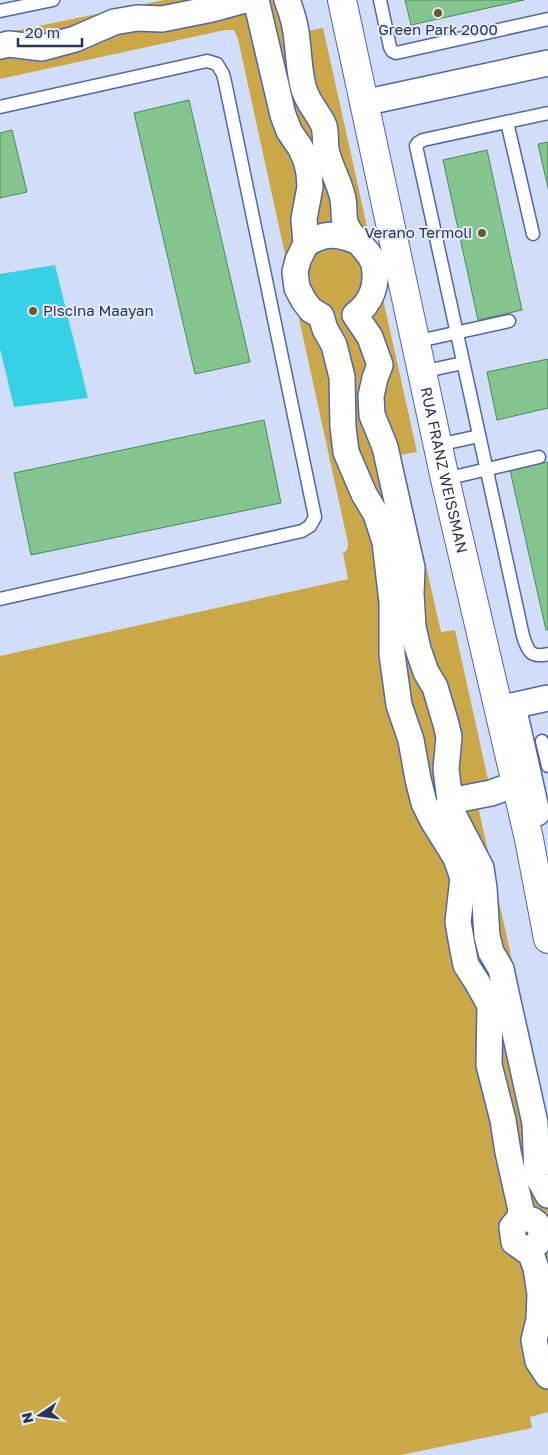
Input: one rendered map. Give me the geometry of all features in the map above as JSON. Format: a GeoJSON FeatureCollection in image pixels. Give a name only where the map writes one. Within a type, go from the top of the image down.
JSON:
{"type":"FeatureCollection","features":[{"type":"Feature","properties":{"kind":"street"},"geometry":{"type":"LineString","coordinates":[[0,46],[9,44],[42,48],[75,39],[114,22],[136,18],[162,19],[245,0]]}},
{"type":"Feature","properties":{"kind":"street"},"geometry":{"type":"LineString","coordinates":[[256,0],[283,115],[289,131],[306,160],[310,187],[304,219],[306,244],[298,260],[296,272],[297,288],[311,310],[321,316],[336,320],[345,319],[362,310],[370,299],[376,283],[374,263],[366,249],[354,240],[339,235],[326,235],[306,244]]}},
{"type":"Feature","properties":{"kind":"street"},"geometry":{"type":"LineString","coordinates":[[287,0],[294,17],[298,40],[298,62],[303,87],[324,128],[326,148],[331,167],[343,196],[345,222],[354,240]]}},
{"type":"Feature","properties":{"kind":"street","name":"RUA FRANZ WEISSMAN"},"geometry":{"type":"LineString","coordinates":[[342,0],[414,342],[445,479],[506,707],[516,784],[529,839],[548,939]]}},
{"type":"Feature","properties":{"kind":"street"},"geometry":{"type":"LineString","coordinates":[[363,103],[548,63]]}},
{"type":"Feature","properties":{"kind":"street"},"geometry":{"type":"LineString","coordinates":[[355,314],[370,337],[380,365],[371,396],[372,415],[385,447],[412,568],[413,627],[418,649],[426,672],[435,688],[449,737],[446,769],[450,801],[454,816],[480,868],[484,888],[487,936],[491,952],[501,969],[506,988],[535,1123],[537,1175],[548,1196]]}},
{"type":"Feature","properties":{"kind":"street"},"geometry":{"type":"LineString","coordinates":[[321,316],[325,329],[334,345],[342,377],[343,428],[346,452],[364,494],[376,514],[384,542],[392,602],[392,654],[399,705],[411,740],[424,803],[456,858],[463,878],[458,922],[466,966],[490,1005],[489,1065],[522,1210],[519,1219],[529,1218],[537,1222],[542,1233],[539,1243],[525,1249],[531,1254],[536,1268],[540,1294],[540,1320],[534,1340],[538,1362],[548,1376]]}},
{"type":"Feature","properties":{"kind":"street"},"geometry":{"type":"LineString","coordinates":[[548,698],[506,707],[548,866]]}},
{"type":"Feature","properties":{"kind":"street"},"geometry":{"type":"LineString","coordinates":[[450,801],[491,793],[516,784]]}},
{"type":"Feature","properties":{"kind":"lane"},"geometry":{"type":"LineString","coordinates":[[0,11],[53,0]]}},
{"type":"Feature","properties":{"kind":"lane"},"geometry":{"type":"LineString","coordinates":[[380,0],[390,46],[392,51],[396,53],[548,19]]}},
{"type":"Feature","properties":{"kind":"lane"},"geometry":{"type":"LineString","coordinates":[[0,107],[207,62],[217,64],[225,82],[315,517],[310,526],[302,531],[0,599]]}},
{"type":"Feature","properties":{"kind":"lane"},"geometry":{"type":"LineString","coordinates":[[548,113],[423,140],[416,146],[525,644],[535,656],[548,654]]}},
{"type":"Feature","properties":{"kind":"lane"},"geometry":{"type":"LineString","coordinates":[[507,122],[532,234]]}},
{"type":"Feature","properties":{"kind":"lane"},"geometry":{"type":"LineString","coordinates":[[414,342],[509,321]]}},
{"type":"Feature","properties":{"kind":"lane"},"geometry":{"type":"LineString","coordinates":[[421,372],[463,363]]}},
{"type":"Feature","properties":{"kind":"lane"},"geometry":{"type":"LineString","coordinates":[[438,445],[479,436]]}},
{"type":"Feature","properties":{"kind":"lane"},"geometry":{"type":"LineString","coordinates":[[445,479],[539,457]]}},
{"type":"Feature","properties":{"kind":"lane"},"geometry":{"type":"LineString","coordinates":[[542,741],[548,766]]}},
{"type":"Feature","properties":{"kind":"shaded area"},"geometry":{"type":"Polygon","coordinates":[[[164,0],[301,0],[308,31],[323,28],[417,452],[401,455],[441,632],[455,630],[493,802],[478,806],[548,1124],[548,1412],[530,1417],[532,1428],[401,1455],[0,1455],[0,656],[348,579],[343,553],[347,550],[348,543],[238,39],[234,30],[225,30],[0,79],[0,34],[164,0]]]}},
{"type":"Feature","properties":{"kind":"water","name":"Piscina Maayan"},"geometry":{"type":"Polygon","coordinates":[[[55,265],[88,398],[14,407],[0,349],[0,274],[55,265]]]}},
{"type":"Feature","properties":{"kind":"building","name":"Green Park 2000"},"geometry":{"type":"Polygon","coordinates":[[[405,0],[524,0],[411,25],[405,0]]]}},
{"type":"Feature","properties":{"kind":"building"},"geometry":{"type":"Polygon","coordinates":[[[189,100],[250,362],[195,374],[134,113],[189,100]]]}},
{"type":"Feature","properties":{"kind":"building"},"geometry":{"type":"Polygon","coordinates":[[[12,130],[27,192],[0,198],[0,133],[12,130]]]}},
{"type":"Feature","properties":{"kind":"building"},"geometry":{"type":"Polygon","coordinates":[[[548,142],[548,188],[538,144],[548,142]]]}},
{"type":"Feature","properties":{"kind":"building","name":"Verano Termoli"},"geometry":{"type":"Polygon","coordinates":[[[487,150],[522,310],[478,320],[443,160],[487,150]]]}},
{"type":"Feature","properties":{"kind":"building"},"geometry":{"type":"Polygon","coordinates":[[[548,359],[548,408],[497,420],[487,372],[548,359]]]}},
{"type":"Feature","properties":{"kind":"building"},"geometry":{"type":"Polygon","coordinates":[[[264,420],[281,503],[31,555],[14,473],[264,420]]]}},
{"type":"Feature","properties":{"kind":"building"},"geometry":{"type":"Polygon","coordinates":[[[548,462],[548,630],[546,630],[510,470],[548,462]]]}},
{"type":"Feature","properties":{"kind":"place","name":"Green Park 2000"},"geometry":{"type":"Point","coordinates":[438,13]}},
{"type":"Feature","properties":{"kind":"place","name":"Verano Termoli"},"geometry":{"type":"Point","coordinates":[482,233]}},
{"type":"Feature","properties":{"kind":"place","name":"Piscina Maayan"},"geometry":{"type":"Point","coordinates":[33,311]}}]}
